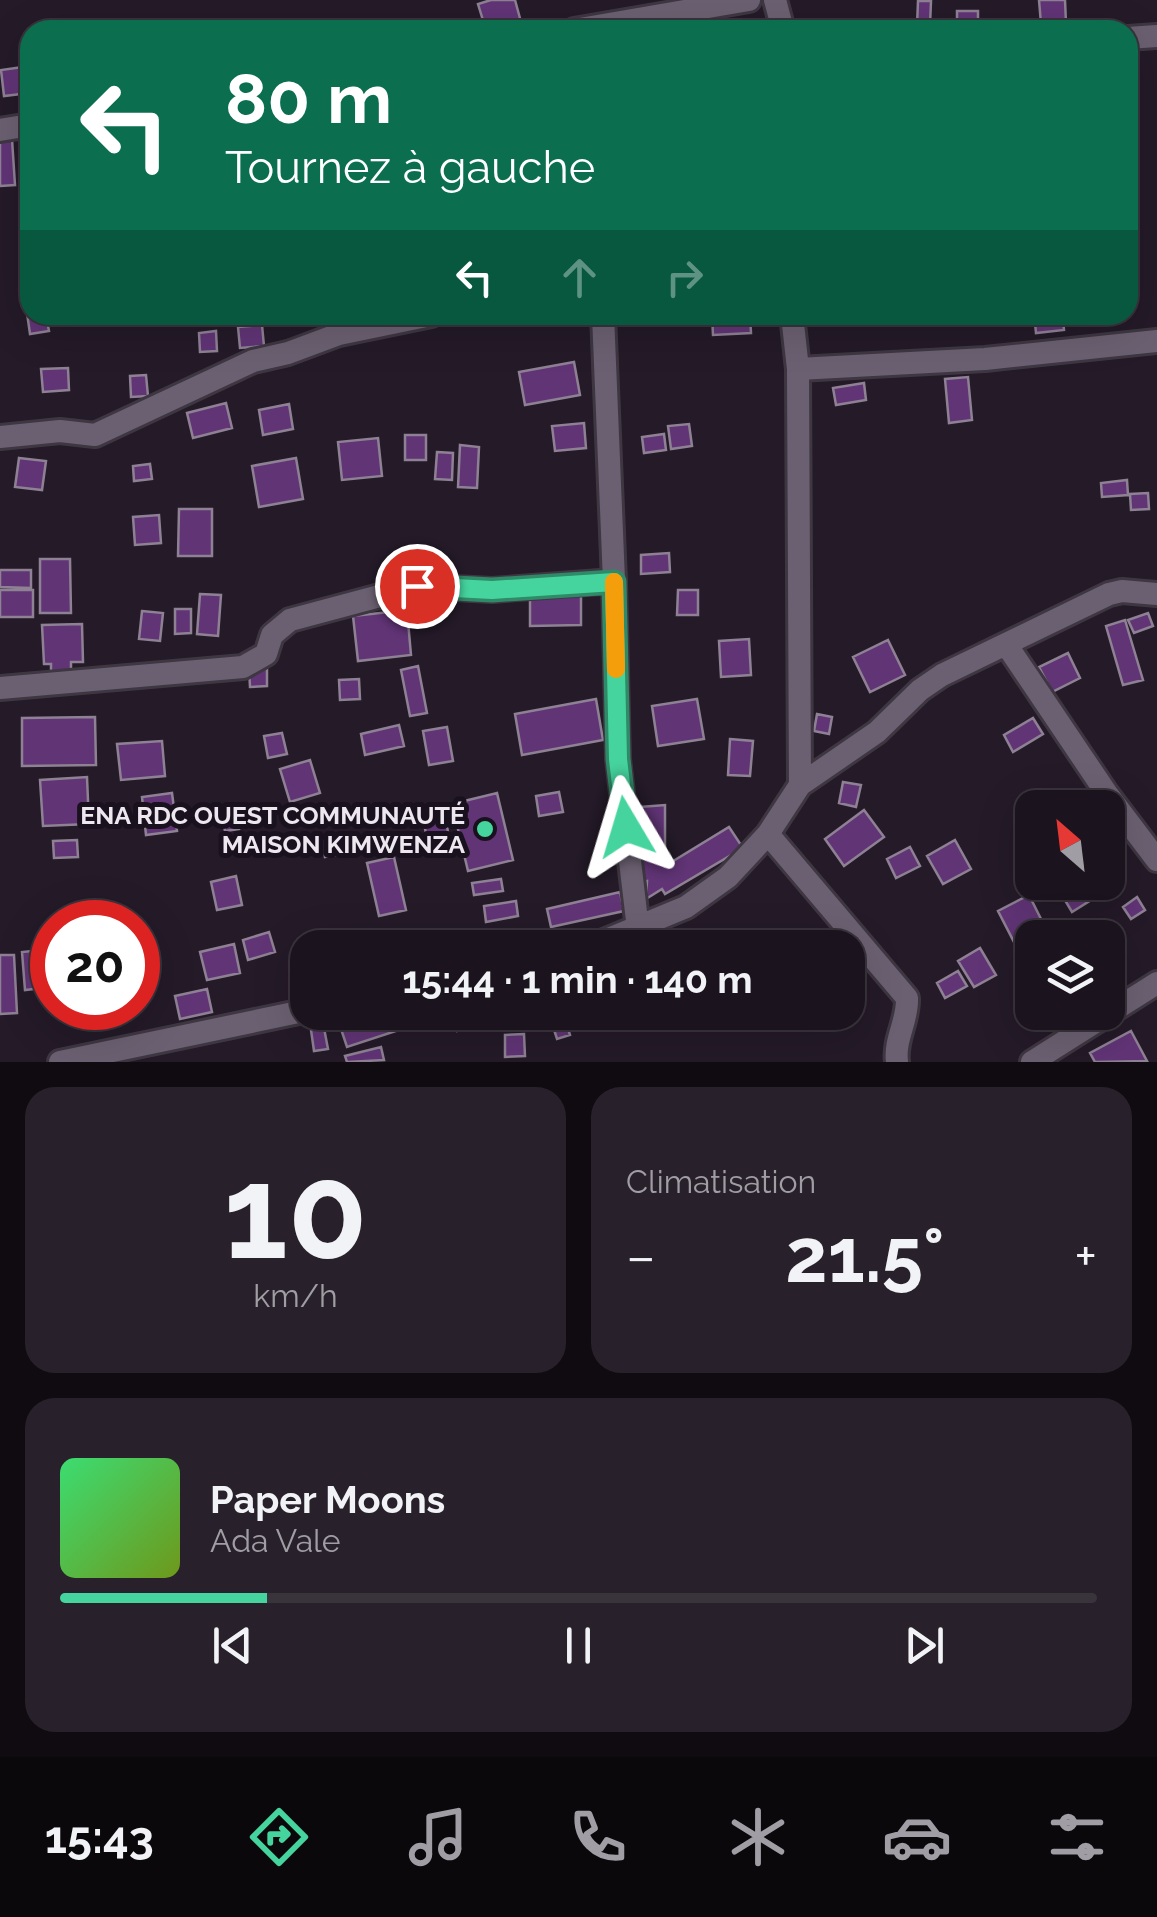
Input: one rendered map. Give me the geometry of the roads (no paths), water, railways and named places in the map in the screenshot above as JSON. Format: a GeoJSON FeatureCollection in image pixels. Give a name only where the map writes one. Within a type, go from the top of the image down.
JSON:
{"type":"FeatureCollection","features":[{"type":"Feature","properties":{"kind":"street"},"geometry":{"type":"LineString","coordinates":[[635,20],[749,0]]}},
{"type":"Feature","properties":{"kind":"street"},"geometry":{"type":"LineString","coordinates":[[0,437],[60,431],[95,435],[253,361],[383,325]]}},
{"type":"Feature","properties":{"kind":"street"},"geometry":{"type":"LineString","coordinates":[[603,325],[618,759],[638,928]]}},
{"type":"Feature","properties":{"kind":"street"},"geometry":{"type":"LineString","coordinates":[[793,325],[798,370],[800,786]]}},
{"type":"Feature","properties":{"kind":"street"},"geometry":{"type":"LineString","coordinates":[[798,370],[986,359],[1157,341]]}},
{"type":"Feature","properties":{"kind":"street"},"geometry":{"type":"LineString","coordinates":[[0,688],[242,667],[266,654],[272,634],[290,620],[417,586],[492,590],[614,582]]}},
{"type":"Feature","properties":{"kind":"street"},"geometry":{"type":"LineString","coordinates":[[633,930],[686,908],[728,878],[768,834],[800,786],[877,732],[920,690],[964,662],[1109,594],[1157,594]]}},
{"type":"Feature","properties":{"kind":"street"},"geometry":{"type":"LineString","coordinates":[[1006,644],[1107,794],[1157,860]]}},
{"type":"Feature","properties":{"kind":"street"},"geometry":{"type":"LineString","coordinates":[[768,834],[907,998],[908,1011],[896,1046],[897,1062]]}},
{"type":"Feature","properties":{"kind":"street"},"geometry":{"type":"LineString","coordinates":[[1032,1062],[1157,984]]}},
{"type":"Feature","properties":{"kind":"street"},"geometry":{"type":"LineString","coordinates":[[60,1062],[290,1014]]}},
{"type":"Feature","properties":{"kind":"place","name":"ENA RDC OUEST COMMUNAUTÉ MAISON KIMWENZA"},"geometry":{"type":"Point","coordinates":[485,829]}}]}
